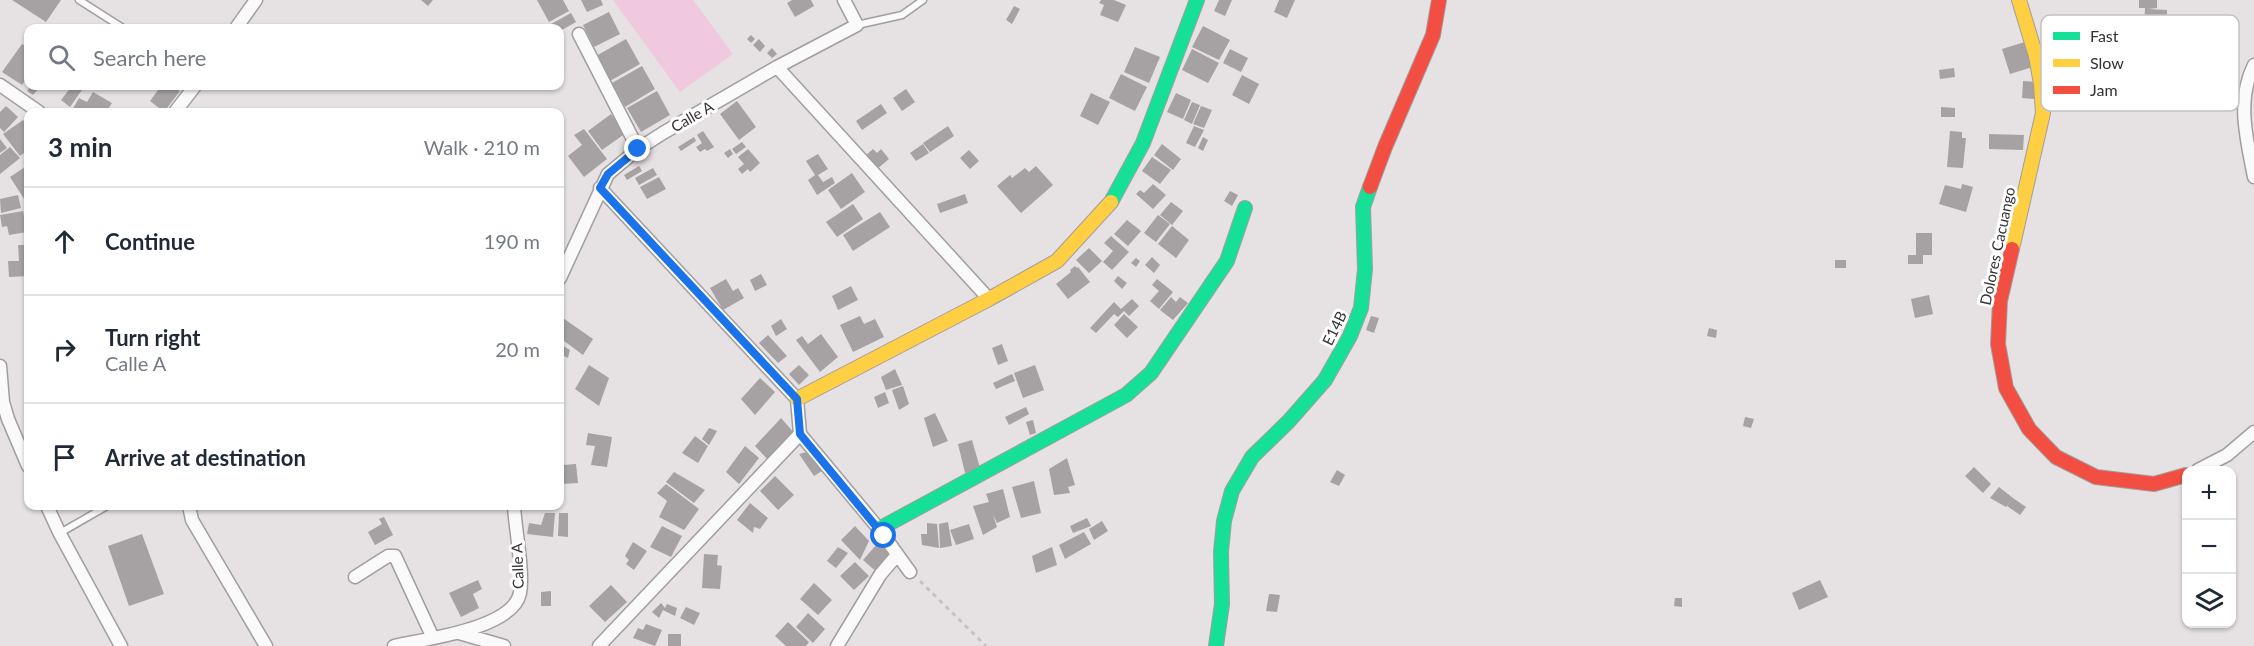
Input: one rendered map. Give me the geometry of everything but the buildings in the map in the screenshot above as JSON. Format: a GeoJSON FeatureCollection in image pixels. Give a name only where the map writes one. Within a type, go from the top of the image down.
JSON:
{"type":"FeatureCollection","features":[{"type":"Feature","properties":{"kind":"street"},"geometry":{"type":"LineString","coordinates":[[239,24],[256,0]]}},
{"type":"Feature","properties":{"kind":"street"},"geometry":{"type":"LineString","coordinates":[[844,0],[857,25]]}},
{"type":"Feature","properties":{"kind":"street"},"geometry":{"type":"LineString","coordinates":[[797,399],[1057,261],[1108,205],[1143,142],[1197,0]]}},
{"type":"Feature","properties":{"kind":"street","name":"E14B"},"geometry":{"type":"LineString","coordinates":[[1216,646],[1222,604],[1221,552],[1224,521],[1232,491],[1252,457],[1289,421],[1325,380],[1350,336],[1361,308],[1365,269],[1363,207],[1385,147],[1433,35],[1439,0]]}},
{"type":"Feature","properties":{"kind":"street","name":"Dolores Cacuango"},"geometry":{"type":"LineString","coordinates":[[2019,0],[2041,77]]}},
{"type":"Feature","properties":{"kind":"street","name":"Calle A"},"geometry":{"type":"LineString","coordinates":[[564,269],[608,174],[638,149],[777,67],[857,25]]}},
{"type":"Feature","properties":{"kind":"street"},"geometry":{"type":"LineString","coordinates":[[579,34],[638,149]]}},
{"type":"Feature","properties":{"kind":"street"},"geometry":{"type":"LineString","coordinates":[[2254,65],[2244,99],[2244,125],[2254,177]]}},
{"type":"Feature","properties":{"kind":"street"},"geometry":{"type":"LineString","coordinates":[[777,67],[989,299]]}},
{"type":"Feature","properties":{"kind":"street"},"geometry":{"type":"LineString","coordinates":[[0,85],[33,108]]}},
{"type":"Feature","properties":{"kind":"street"},"geometry":{"type":"LineString","coordinates":[[178,108],[192,90]]}},
{"type":"Feature","properties":{"kind":"street","name":"Dolores Cacuango"},"geometry":{"type":"LineString","coordinates":[[2043,111],[2001,300],[1998,344],[2006,388],[2029,429],[2056,457],[2096,477],[2154,484],[2182,476]]}},
{"type":"Feature","properties":{"kind":"street"},"geometry":{"type":"LineString","coordinates":[[600,188],[797,399],[800,434],[879,529],[910,572]]}},
{"type":"Feature","properties":{"kind":"street"},"geometry":{"type":"LineString","coordinates":[[879,529],[1126,395],[1151,373],[1227,261],[1245,208]]}},
{"type":"Feature","properties":{"kind":"street"},"geometry":{"type":"LineString","coordinates":[[0,366],[3,402],[24,457]]}},
{"type":"Feature","properties":{"kind":"street"},"geometry":{"type":"LineString","coordinates":[[2207,466],[2227,455],[2254,432]]}},
{"type":"Feature","properties":{"kind":"street"},"geometry":{"type":"LineString","coordinates":[[598,646],[800,434]]}},
{"type":"Feature","properties":{"kind":"street"},"geometry":{"type":"LineString","coordinates":[[49,510],[121,646]]}},
{"type":"Feature","properties":{"kind":"street"},"geometry":{"type":"LineString","coordinates":[[190,510],[192,520],[266,646]]}},
{"type":"Feature","properties":{"kind":"street","name":"Calle A"},"geometry":{"type":"LineString","coordinates":[[394,646],[459,633],[503,616],[512,609],[517,601],[520,585],[514,510]]}},
{"type":"Feature","properties":{"kind":"street"},"geometry":{"type":"LineString","coordinates":[[837,646],[880,575],[897,555]]}},
{"type":"Feature","properties":{"kind":"street"},"geometry":{"type":"LineString","coordinates":[[355,577],[388,556],[395,556],[433,638]]}},
{"type":"Feature","properties":{"kind":"street"},"geometry":{"type":"LineString","coordinates":[[459,633],[504,646]]}},
{"type":"Feature","properties":{"kind":"lane"},"geometry":{"type":"LineString","coordinates":[[79,0],[117,24]]}},
{"type":"Feature","properties":{"kind":"lane"},"geometry":{"type":"LineString","coordinates":[[857,25],[902,15],[923,0]]}},
{"type":"Feature","properties":{"kind":"lane"},"geometry":{"type":"LineString","coordinates":[[60,534],[100,510]]}},
{"type":"Feature","properties":{"kind":"path"},"geometry":{"type":"LineString","coordinates":[[910,572],[986,646]]}},
{"type":"Feature","properties":{"kind":"shaded area"},"geometry":{"type":"Polygon","coordinates":[[[613,0],[693,0],[733,54],[680,92],[613,0]]]}},
{"type":"Feature","properties":{"kind":"traffic: fast"},"geometry":{"type":"LineString","coordinates":[[1111,202],[1143,143],[1197,0]]}},
{"type":"Feature","properties":{"kind":"traffic: fast"},"geometry":{"type":"LineString","coordinates":[[1216,646],[1222,604],[1221,552],[1224,521],[1232,491],[1252,457],[1289,421],[1325,380],[1350,336],[1361,308],[1365,269],[1363,207],[1370,187]]}},
{"type":"Feature","properties":{"kind":"traffic: fast"},"geometry":{"type":"LineString","coordinates":[[879,529],[1126,395],[1151,373],[1227,261],[1245,208]]}},
{"type":"Feature","properties":{"kind":"traffic: slow"},"geometry":{"type":"LineString","coordinates":[[2019,0],[2036,56],[2041,84]]}},
{"type":"Feature","properties":{"kind":"traffic: slow"},"geometry":{"type":"LineString","coordinates":[[2012,249],[2043,111]]}},
{"type":"Feature","properties":{"kind":"traffic: slow"},"geometry":{"type":"LineString","coordinates":[[797,399],[1057,261],[1111,202]]}},
{"type":"Feature","properties":{"kind":"traffic: jam"},"geometry":{"type":"LineString","coordinates":[[1370,187],[1433,35],[1439,0]]}},
{"type":"Feature","properties":{"kind":"traffic: jam"},"geometry":{"type":"LineString","coordinates":[[2012,249],[2000,301],[1998,344],[2006,388],[2029,429],[2056,457],[2096,477],[2154,484],[2182,476]]}},
{"type":"Feature","properties":{"kind":"route"},"geometry":{"type":"LineString","coordinates":[[638,149],[608,174],[600,188],[797,399],[800,434],[884,536]]}}]}
